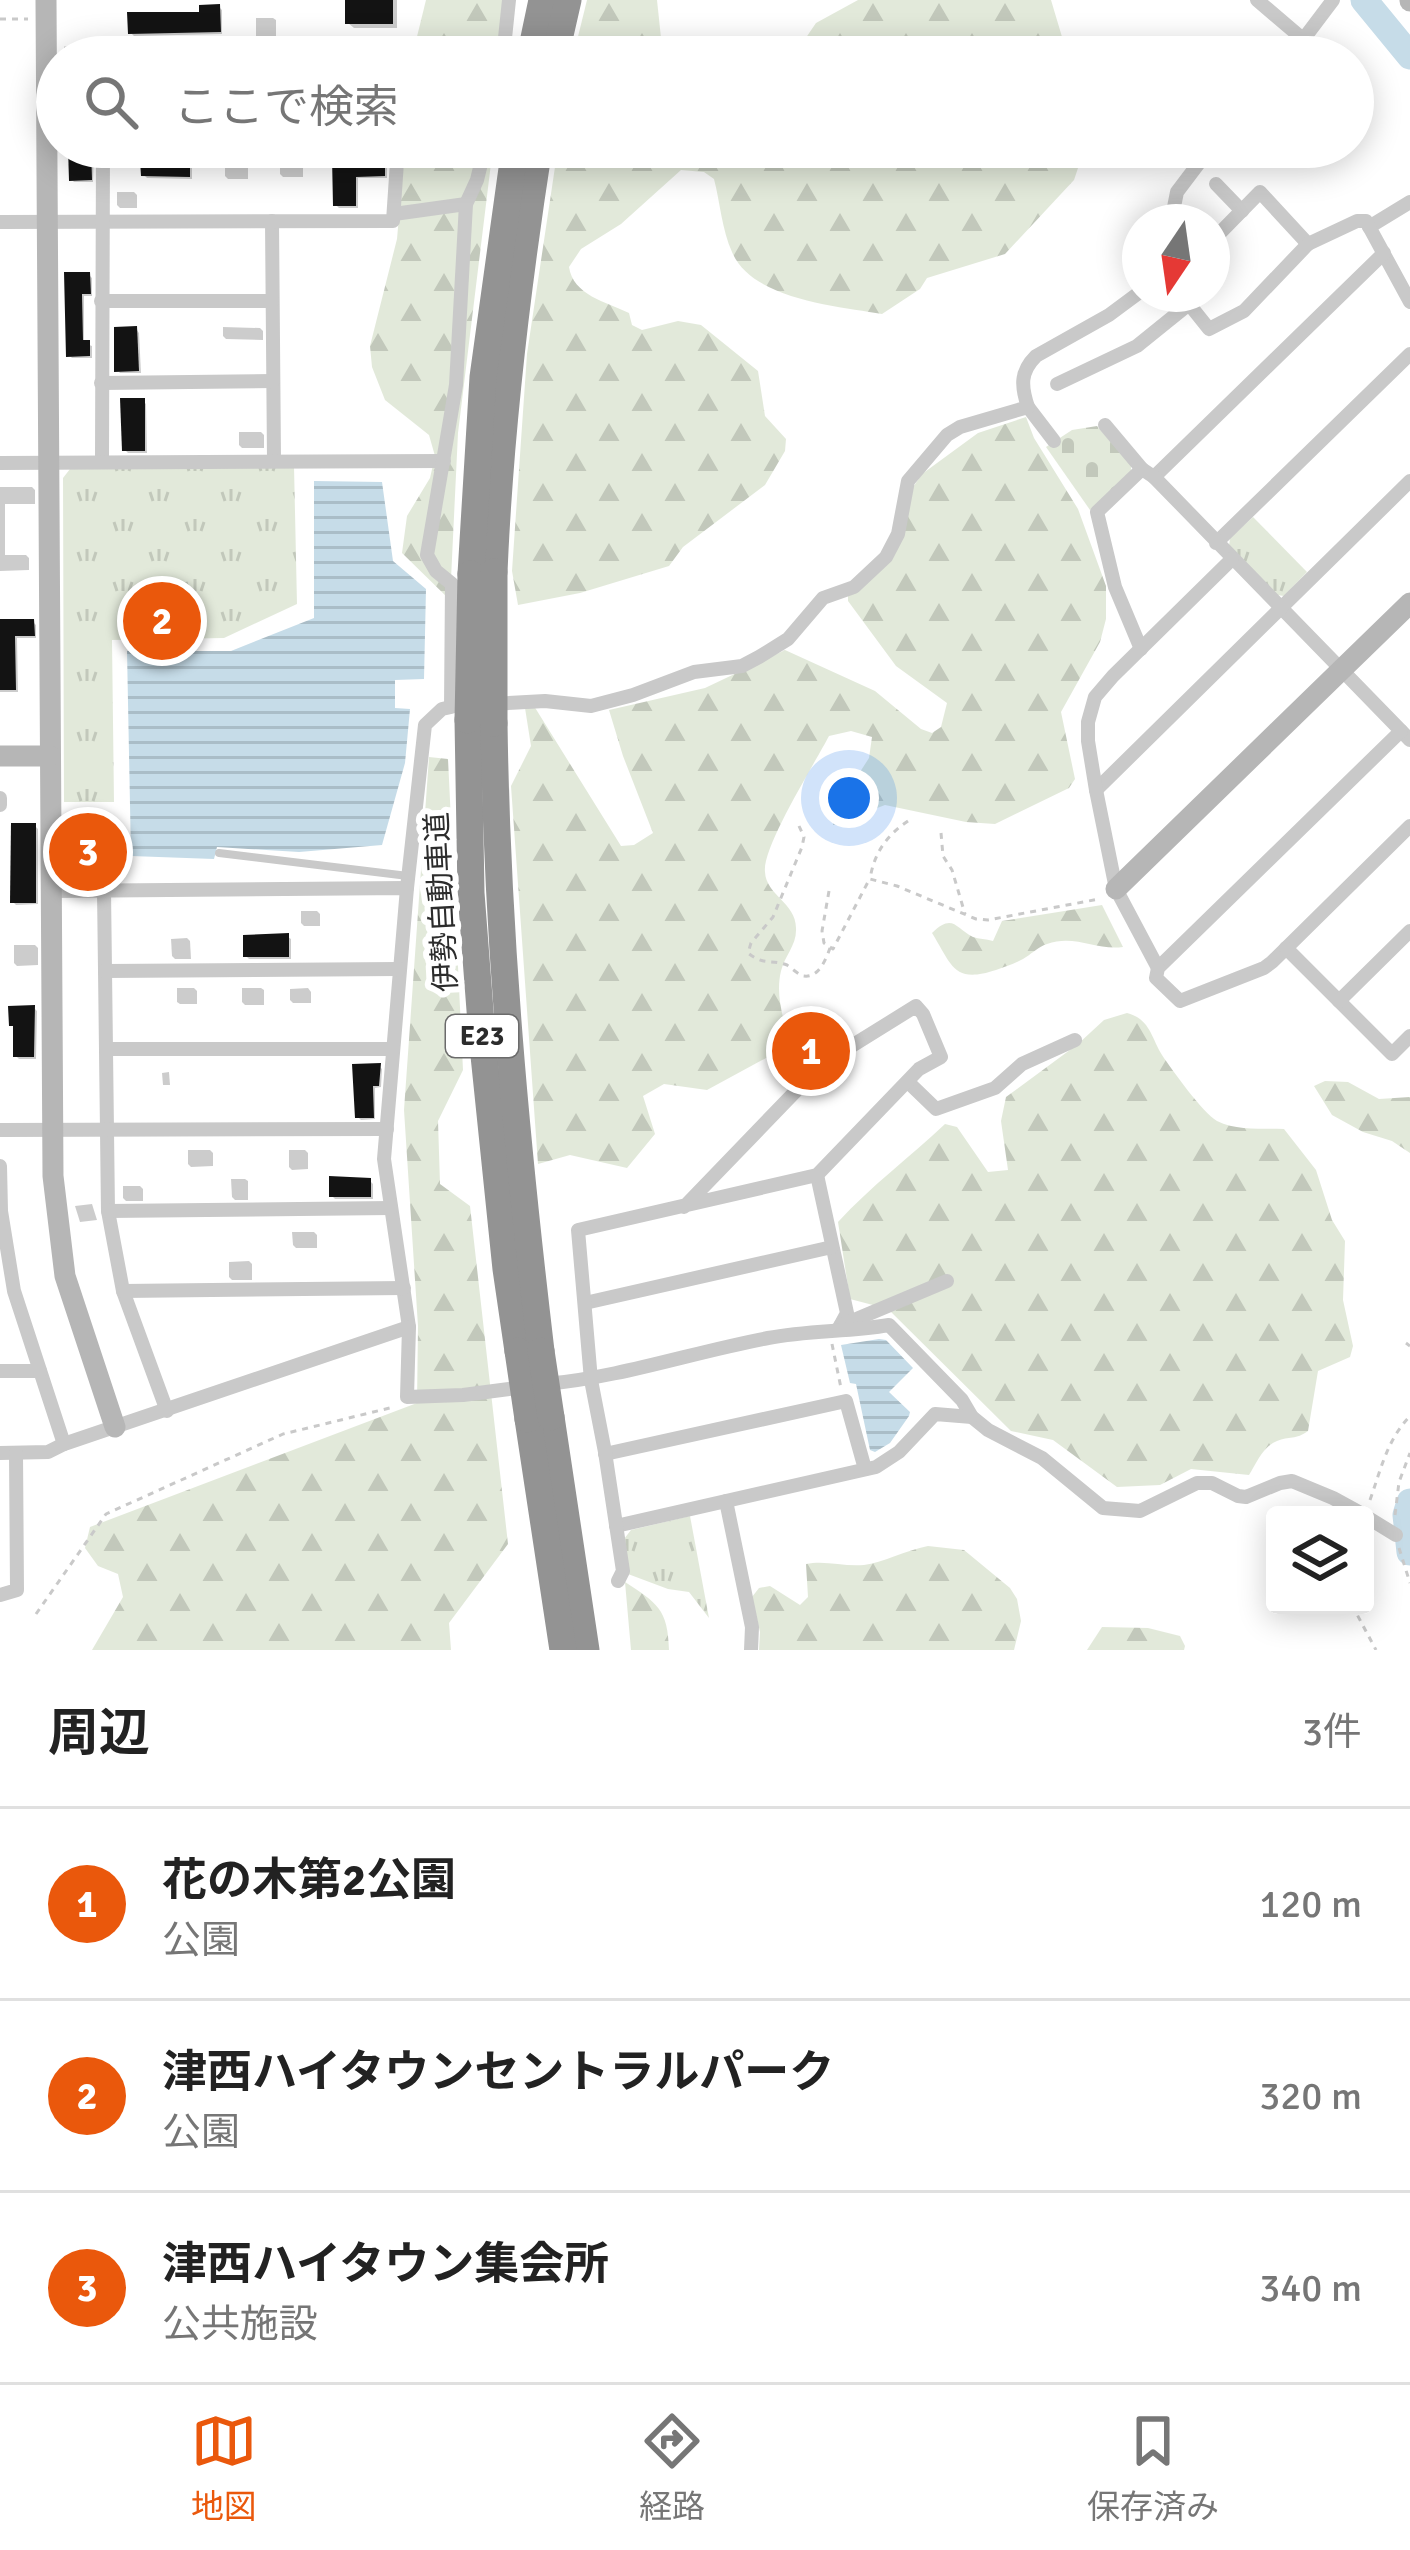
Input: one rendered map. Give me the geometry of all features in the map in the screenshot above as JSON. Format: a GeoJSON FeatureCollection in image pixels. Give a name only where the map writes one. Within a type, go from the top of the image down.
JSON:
{"type":"FeatureCollection","features":[{"type":"Feature","properties":{"kind":"highway"},"geometry":{"type":"LineString","coordinates":[[534,36],[542,0]]}},
{"type":"Feature","properties":{"kind":"highway"},"geometry":{"type":"LineString","coordinates":[[560,36],[568,0]]}},
{"type":"Feature","properties":{"kind":"highway","name":"伊勢自動車道"},"geometry":{"type":"LineString","coordinates":[[483,573],[483,377],[511,168]]}},
{"type":"Feature","properties":{"kind":"highway","name":"伊勢自動車道"},"geometry":{"type":"LineString","coordinates":[[536,168],[483,573],[471,716],[471,893],[506,1269],[530,1351],[586,1650]]}},
{"type":"Feature","properties":{"kind":"highway","name":"伊勢自動車道"},"geometry":{"type":"LineString","coordinates":[[540,1418],[563,1650]]}},
{"type":"Feature","properties":{"kind":"street"},"geometry":{"type":"LineString","coordinates":[[505,36],[509,0]]}},
{"type":"Feature","properties":{"kind":"street"},"geometry":{"type":"LineString","coordinates":[[1257,0],[1299,36]]}},
{"type":"Feature","properties":{"kind":"street"},"geometry":{"type":"LineString","coordinates":[[1307,36],[1334,0]]}},
{"type":"Feature","properties":{"kind":"street"},"geometry":{"type":"LineString","coordinates":[[46,168],[56,1216],[65,1276],[115,1426]]}},
{"type":"Feature","properties":{"kind":"street"},"geometry":{"type":"LineString","coordinates":[[102,168],[102,462]]}},
{"type":"Feature","properties":{"kind":"street"},"geometry":{"type":"LineString","coordinates":[[0,222],[393,221],[397,168]]}},
{"type":"Feature","properties":{"kind":"street"},"geometry":{"type":"LineString","coordinates":[[471,716],[452,584],[436,571],[428,555],[455,385],[466,204],[480,168]]}},
{"type":"Feature","properties":{"kind":"street"},"geometry":{"type":"LineString","coordinates":[[1175,204],[1177,192],[1195,168]]}},
{"type":"Feature","properties":{"kind":"street"},"geometry":{"type":"LineString","coordinates":[[1216,184],[1242,211]]}},
{"type":"Feature","properties":{"kind":"street"},"geometry":{"type":"LineString","coordinates":[[1230,223],[1260,192],[1308,244]]}},
{"type":"Feature","properties":{"kind":"street"},"geometry":{"type":"LineString","coordinates":[[1369,227],[1410,202]]}},
{"type":"Feature","properties":{"kind":"street"},"geometry":{"type":"LineString","coordinates":[[394,214],[466,204]]}},
{"type":"Feature","properties":{"kind":"street"},"geometry":{"type":"LineString","coordinates":[[272,221],[274,460]]}},
{"type":"Feature","properties":{"kind":"street"},"geometry":{"type":"LineString","coordinates":[[1196,312],[1209,328],[1233,318],[1308,244],[1357,221],[1366,221],[1410,302]]}},
{"type":"Feature","properties":{"kind":"street"},"geometry":{"type":"LineString","coordinates":[[1141,649],[1114,587],[1097,512],[1148,473],[1384,253]]}},
{"type":"Feature","properties":{"kind":"street"},"geometry":{"type":"LineString","coordinates":[[101,301],[272,302]]}},
{"type":"Feature","properties":{"kind":"street"},"geometry":{"type":"LineString","coordinates":[[1054,441],[1028,407],[1022,383],[1027,365],[1122,305]]}},
{"type":"Feature","properties":{"kind":"street"},"geometry":{"type":"LineString","coordinates":[[1057,384],[1137,346],[1172,312]]}},
{"type":"Feature","properties":{"kind":"street"},"geometry":{"type":"LineString","coordinates":[[1216,543],[1410,355]]}},
{"type":"Feature","properties":{"kind":"street"},"geometry":{"type":"LineString","coordinates":[[101,383],[273,381]]}},
{"type":"Feature","properties":{"kind":"street"},"geometry":{"type":"LineString","coordinates":[[1028,407],[947,435],[908,481],[898,534],[886,557],[854,587],[823,598],[788,639],[742,666],[694,672],[591,706],[544,701],[471,716],[442,709],[425,725],[384,1159],[409,1327],[407,1396],[463,1395],[591,1380],[770,1337],[889,1325],[962,1400],[972,1417],[1042,1458],[1103,1508],[1139,1511],[1197,1483],[1246,1497],[1292,1481],[1348,1506]]}},
{"type":"Feature","properties":{"kind":"street"},"geometry":{"type":"LineString","coordinates":[[1105,425],[1406,736],[1158,968],[1156,978],[1180,1001],[1264,968],[1410,826]]}},
{"type":"Feature","properties":{"kind":"street"},"geometry":{"type":"LineString","coordinates":[[0,463],[444,461]]}},
{"type":"Feature","properties":{"kind":"street"},"geometry":{"type":"LineString","coordinates":[[1096,790],[1410,482]]}},
{"type":"Feature","properties":{"kind":"street"},"geometry":{"type":"LineString","coordinates":[[1158,968],[1117,892],[1088,741],[1091,708],[1141,649],[1232,560]]}},
{"type":"Feature","properties":{"kind":"street"},"geometry":{"type":"LineString","coordinates":[[1117,892],[1341,670],[1406,615]]}},
{"type":"Feature","properties":{"kind":"street"},"geometry":{"type":"LineString","coordinates":[[0,756],[50,756]]}},
{"type":"Feature","properties":{"kind":"street"},"geometry":{"type":"LineString","coordinates":[[52,890],[408,882]]}},
{"type":"Feature","properties":{"kind":"street"},"geometry":{"type":"LineString","coordinates":[[104,890],[108,1211],[123,1291],[166,1411]]}},
{"type":"Feature","properties":{"kind":"street"},"geometry":{"type":"LineString","coordinates":[[1339,1001],[1410,931]]}},
{"type":"Feature","properties":{"kind":"street"},"geometry":{"type":"LineString","coordinates":[[1286,948],[1392,1054],[1410,1036]]}},
{"type":"Feature","properties":{"kind":"street"},"geometry":{"type":"LineString","coordinates":[[105,971],[399,969]]}},
{"type":"Feature","properties":{"kind":"street"},"geometry":{"type":"LineString","coordinates":[[618,1581],[622,1570],[591,1380],[578,1230],[684,1207],[817,1175],[919,1069],[941,1058],[916,1006],[821,1065],[684,1207]]}},
{"type":"Feature","properties":{"kind":"street"},"geometry":{"type":"LineString","coordinates":[[908,1082],[936,1109],[995,1088],[1022,1064],[1075,1040]]}},
{"type":"Feature","properties":{"kind":"street"},"geometry":{"type":"LineString","coordinates":[[106,1049],[393,1049]]}},
{"type":"Feature","properties":{"kind":"street"},"geometry":{"type":"LineString","coordinates":[[0,1130],[387,1129]]}},
{"type":"Feature","properties":{"kind":"street"},"geometry":{"type":"LineString","coordinates":[[0,1166],[7,1291],[64,1444]]}},
{"type":"Feature","properties":{"kind":"street"},"geometry":{"type":"LineString","coordinates":[[817,1175],[847,1313],[834,1333]]}},
{"type":"Feature","properties":{"kind":"street"},"geometry":{"type":"LineString","coordinates":[[108,1211],[391,1208]]}},
{"type":"Feature","properties":{"kind":"street"},"geometry":{"type":"LineString","coordinates":[[585,1303],[832,1246]]}},
{"type":"Feature","properties":{"kind":"street"},"geometry":{"type":"LineString","coordinates":[[834,1333],[947,1281]]}},
{"type":"Feature","properties":{"kind":"street"},"geometry":{"type":"LineString","coordinates":[[123,1291],[404,1288]]}},
{"type":"Feature","properties":{"kind":"street"},"geometry":{"type":"LineString","coordinates":[[0,1594],[17,1590],[8,1453],[47,1452],[409,1327]]}},
{"type":"Feature","properties":{"kind":"street"},"geometry":{"type":"LineString","coordinates":[[0,1371],[40,1371]]}},
{"type":"Feature","properties":{"kind":"street"},"geometry":{"type":"LineString","coordinates":[[605,1454],[846,1400],[865,1469]]}},
{"type":"Feature","properties":{"kind":"street"},"geometry":{"type":"LineString","coordinates":[[616,1526],[865,1469],[890,1459],[934,1414],[972,1417]]}},
{"type":"Feature","properties":{"kind":"street"},"geometry":{"type":"LineString","coordinates":[[726,1501],[752,1628],[752,1650]]}},
{"type":"Feature","properties":{"kind":"street"},"geometry":{"type":"LineString","coordinates":[[1374,1521],[1396,1534]]}},
{"type":"Feature","properties":{"kind":"lane"},"geometry":{"type":"LineString","coordinates":[[219,853],[408,882]]}},
{"type":"Feature","properties":{"kind":"path"},"geometry":{"type":"LineString","coordinates":[[0,19],[42,9]]}},
{"type":"Feature","properties":{"kind":"path"},"geometry":{"type":"LineString","coordinates":[[799,826],[802,847],[773,917],[748,953],[805,976],[821,968],[830,948],[837,945],[878,852],[908,821]]}},
{"type":"Feature","properties":{"kind":"path"},"geometry":{"type":"LineString","coordinates":[[940,833],[943,856],[965,915]]}},
{"type":"Feature","properties":{"kind":"path"},"geometry":{"type":"LineString","coordinates":[[870,879],[988,920],[1117,892]]}},
{"type":"Feature","properties":{"kind":"path"},"geometry":{"type":"LineString","coordinates":[[830,891],[821,931],[830,948]]}},
{"type":"Feature","properties":{"kind":"path"},"geometry":{"type":"LineString","coordinates":[[834,1333],[844,1401]]}},
{"type":"Feature","properties":{"kind":"path"},"geometry":{"type":"LineString","coordinates":[[36,1614],[106,1514],[283,1434],[393,1407],[407,1396]]}},
{"type":"Feature","properties":{"kind":"path"},"geometry":{"type":"LineString","coordinates":[[1368,1506],[1383,1456],[1410,1416]]}},
{"type":"Feature","properties":{"kind":"path"},"geometry":{"type":"LineString","coordinates":[[1410,1453],[1399,1482],[1396,1534],[1410,1583]]}},
{"type":"Feature","properties":{"kind":"path"},"geometry":{"type":"LineString","coordinates":[[1357,1614],[1376,1650]]}},
{"type":"Feature","properties":{"kind":"green space"},"geometry":{"type":"Polygon","coordinates":[[[426,0],[515,0],[508,36],[417,36],[426,0]]]}},
{"type":"Feature","properties":{"kind":"green space"},"geometry":{"type":"Polygon","coordinates":[[[587,0],[657,0],[661,36],[578,36],[587,0]]]}},
{"type":"Feature","properties":{"kind":"green space"},"geometry":{"type":"Polygon","coordinates":[[[858,0],[1051,0],[1062,36],[807,36],[816,23],[858,0]]]}},
{"type":"Feature","properties":{"kind":"green space"},"geometry":{"type":"Polygon","coordinates":[[[403,168],[490,168],[458,433],[450,600],[402,553],[407,516],[430,478],[435,456],[429,435],[385,400],[372,367],[370,346],[397,239],[403,168]]]}},
{"type":"Feature","properties":{"kind":"green space"},"geometry":{"type":"Polygon","coordinates":[[[555,168],[1078,168],[1074,180],[1005,254],[927,278],[920,289],[882,314],[820,304],[758,281],[732,252],[714,179],[704,172],[681,170],[621,224],[581,249],[569,267],[572,277],[592,296],[629,313],[632,325],[642,330],[678,321],[701,325],[758,371],[765,416],[786,439],[785,451],[765,485],[683,547],[669,566],[580,593],[518,605],[512,571],[527,354],[555,168]]]}},
{"type":"Feature","properties":{"kind":"green space"},"geometry":{"type":"Polygon","coordinates":[[[1026,417],[1078,509],[1106,586],[1100,642],[1061,712],[1075,779],[1069,788],[995,824],[885,805],[833,825],[833,814],[869,758],[872,737],[851,731],[829,736],[766,860],[770,887],[795,919],[795,940],[779,980],[790,1045],[707,1090],[664,1084],[643,1096],[655,1134],[627,1168],[570,1155],[538,1164],[511,786],[531,746],[525,708],[534,706],[621,846],[634,845],[653,833],[609,710],[705,688],[785,650],[875,691],[932,733],[941,727],[947,703],[896,666],[848,596],[880,570],[909,493],[922,474],[978,433],[1026,417]]]}},
{"type":"Feature","properties":{"kind":"green space"},"geometry":{"type":"Polygon","coordinates":[[[1097,426],[1131,465],[1131,471],[1090,510],[1046,447],[1072,430],[1097,426]]]}},
{"type":"Feature","properties":{"kind":"green space"},"geometry":{"type":"Polygon","coordinates":[[[294,466],[297,604],[224,638],[112,640],[114,802],[64,802],[63,478],[70,469],[294,466]]]}},
{"type":"Feature","properties":{"kind":"green space"},"geometry":{"type":"Polygon","coordinates":[[[1253,517],[1307,572],[1284,596],[1277,595],[1229,546],[1230,538],[1253,517]]]}},
{"type":"Feature","properties":{"kind":"green space"},"geometry":{"type":"Polygon","coordinates":[[[429,757],[448,759],[463,1070],[438,1121],[440,1184],[470,1206],[508,1544],[449,1623],[451,1650],[92,1650],[123,1597],[118,1574],[98,1566],[85,1548],[90,1527],[417,1403],[418,1326],[404,1110],[429,757]]]}},
{"type":"Feature","properties":{"kind":"green space"},"geometry":{"type":"Polygon","coordinates":[[[1102,905],[1123,947],[1057,941],[982,974],[955,969],[932,933],[949,923],[973,937],[993,941],[1002,921],[1102,905]]]}},
{"type":"Feature","properties":{"kind":"green space"},"geometry":{"type":"Polygon","coordinates":[[[1127,1013],[1145,1024],[1180,1080],[1217,1121],[1241,1128],[1284,1129],[1316,1170],[1332,1220],[1345,1241],[1343,1300],[1353,1346],[1350,1357],[1318,1371],[1308,1431],[1272,1443],[1249,1475],[1191,1469],[1160,1485],[1117,1487],[1053,1440],[1011,1431],[888,1309],[850,1299],[838,1222],[945,1124],[957,1127],[988,1172],[1008,1170],[1001,1121],[1006,1097],[1104,1020],[1127,1013]]]}},
{"type":"Feature","properties":{"kind":"green space"},"geometry":{"type":"Polygon","coordinates":[[[1325,1081],[1348,1082],[1379,1099],[1410,1097],[1410,1153],[1332,1115],[1314,1086],[1325,1081]]]}},
{"type":"Feature","properties":{"kind":"green space"},"geometry":{"type":"Polygon","coordinates":[[[690,1516],[709,1618],[689,1592],[628,1574],[624,1539],[631,1530],[690,1516]]]}},
{"type":"Feature","properties":{"kind":"green space"},"geometry":{"type":"Polygon","coordinates":[[[928,1546],[964,1550],[1010,1588],[1021,1621],[1014,1650],[759,1650],[752,1597],[759,1588],[770,1586],[800,1605],[808,1597],[806,1564],[864,1565],[928,1546]]]}},
{"type":"Feature","properties":{"kind":"green space"},"geometry":{"type":"Polygon","coordinates":[[[625,1582],[659,1609],[669,1650],[631,1650],[625,1582]]]}},
{"type":"Feature","properties":{"kind":"green space"},"geometry":{"type":"Polygon","coordinates":[[[1102,1627],[1148,1628],[1180,1636],[1184,1650],[1087,1650],[1102,1627]]]}},
{"type":"Feature","properties":{"kind":"water"},"geometry":{"type":"Polygon","coordinates":[[[314,481],[382,482],[393,561],[426,589],[424,679],[395,680],[395,708],[410,709],[405,763],[382,845],[299,852],[217,847],[214,859],[131,856],[127,651],[231,651],[314,618],[314,481]]]}},
{"type":"Feature","properties":{"kind":"water"},"geometry":{"type":"Polygon","coordinates":[[[886,1340],[913,1368],[889,1392],[909,1416],[890,1443],[875,1452],[870,1450],[856,1384],[850,1383],[841,1345],[886,1340]]]}},
{"type":"Feature","properties":{"kind":"building"},"geometry":{"type":"Polygon","coordinates":[[[345,0],[393,0],[393,24],[345,24],[345,0]]]}},
{"type":"Feature","properties":{"kind":"building"},"geometry":{"type":"Polygon","coordinates":[[[220,4],[221,32],[128,34],[127,12],[199,12],[199,5],[220,4]]]}},
{"type":"Feature","properties":{"kind":"building"},"geometry":{"type":"Polygon","coordinates":[[[69,168],[92,168],[92,180],[69,181],[69,168]]]}},
{"type":"Feature","properties":{"kind":"building"},"geometry":{"type":"Polygon","coordinates":[[[141,168],[190,168],[190,177],[141,176],[141,168]]]}},
{"type":"Feature","properties":{"kind":"building"},"geometry":{"type":"Polygon","coordinates":[[[332,168],[385,168],[385,176],[356,177],[356,206],[333,206],[332,168]]]}},
{"type":"Feature","properties":{"kind":"building"},"geometry":{"type":"Polygon","coordinates":[[[64,272],[90,272],[91,294],[82,294],[83,340],[90,340],[90,356],[66,357],[64,272]]]}},
{"type":"Feature","properties":{"kind":"building"},"geometry":{"type":"Polygon","coordinates":[[[137,326],[139,371],[114,372],[114,327],[137,326]]]}},
{"type":"Feature","properties":{"kind":"building"},"geometry":{"type":"Polygon","coordinates":[[[120,398],[145,398],[145,451],[122,451],[120,398]]]}},
{"type":"Feature","properties":{"kind":"building"},"geometry":{"type":"Polygon","coordinates":[[[0,619],[34,619],[35,636],[15,636],[16,690],[0,690],[0,619]]]}},
{"type":"Feature","properties":{"kind":"building"},"geometry":{"type":"Polygon","coordinates":[[[11,823],[36,823],[36,903],[10,903],[11,823]]]}},
{"type":"Feature","properties":{"kind":"building"},"geometry":{"type":"Polygon","coordinates":[[[77,829],[103,830],[102,872],[77,872],[77,829]]]}},
{"type":"Feature","properties":{"kind":"building"},"geometry":{"type":"Polygon","coordinates":[[[289,933],[289,957],[243,957],[243,935],[289,933]]]}},
{"type":"Feature","properties":{"kind":"building"},"geometry":{"type":"Polygon","coordinates":[[[35,1005],[34,1057],[13,1057],[8,1006],[35,1005]]]}},
{"type":"Feature","properties":{"kind":"building"},"geometry":{"type":"Polygon","coordinates":[[[381,1063],[379,1086],[373,1086],[374,1118],[355,1118],[352,1064],[381,1063]]]}},
{"type":"Feature","properties":{"kind":"building"},"geometry":{"type":"Polygon","coordinates":[[[329,1176],[371,1178],[371,1197],[329,1197],[329,1176]]]}},
{"type":"Feature","properties":{"kind":"waterway"},"geometry":{"type":"LineString","coordinates":[[1364,0],[1410,56]]}},
{"type":"Feature","properties":{"kind":"waterway"},"geometry":{"type":"LineString","coordinates":[[1410,1502],[1406,1515],[1410,1552]]}},
{"type":"Feature","properties":{"kind":"place","name":"津西ハイタウンセントラルパーク"},"geometry":{"type":"Point","coordinates":[162,621]}},
{"type":"Feature","properties":{"kind":"place","name":"津西ハイタウン集会所"},"geometry":{"type":"Point","coordinates":[88,852]}},
{"type":"Feature","properties":{"kind":"place","name":"花の木第2公園"},"geometry":{"type":"Point","coordinates":[811,1051]}}]}
